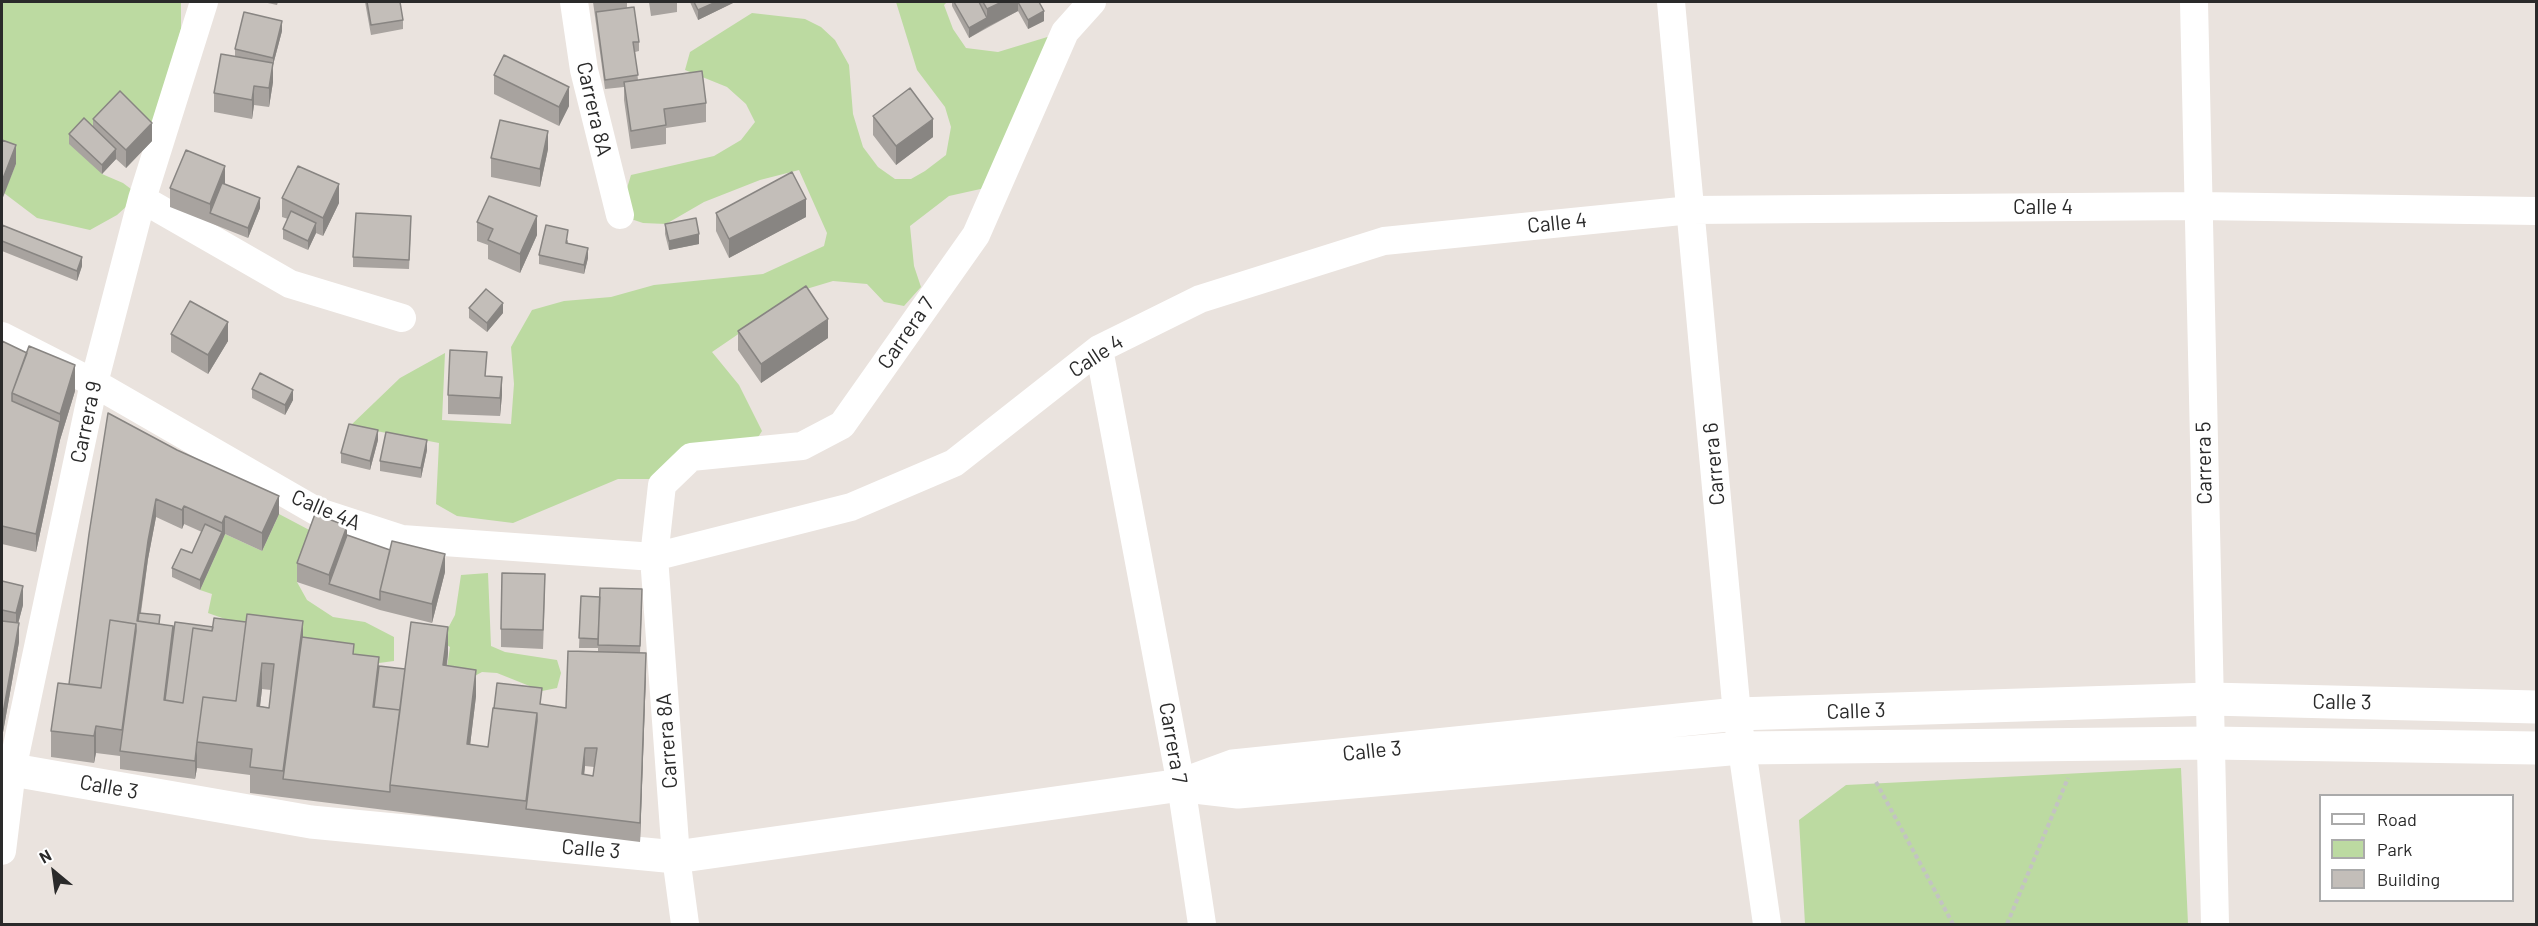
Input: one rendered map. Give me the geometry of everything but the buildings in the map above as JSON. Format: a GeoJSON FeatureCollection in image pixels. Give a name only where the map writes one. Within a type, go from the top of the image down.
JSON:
{"type":"FeatureCollection","features":[{"type":"Feature","properties":{"kind":"main road","name":"Calle 3"},"geometry":{"type":"LineString","coordinates":[[7,769],[311,822],[676,857],[1181,785],[1233,765],[1737,714],[2210,699],[2536,707]]}},
{"type":"Feature","properties":{"kind":"main road","name":"Calle 3"},"geometry":{"type":"LineString","coordinates":[[1181,785],[1239,792],[1741,747],[2211,743],[2536,748]]}},
{"type":"Feature","properties":{"kind":"street","name":"Carrera 9"},"geometry":{"type":"LineString","coordinates":[[2,851],[7,769],[94,382],[142,199],[204,2]]}},
{"type":"Feature","properties":{"kind":"street","name":"Carrera 8A"},"geometry":{"type":"LineString","coordinates":[[574,2],[584,70],[620,215]]}},
{"type":"Feature","properties":{"kind":"street","name":"Carrera 7"},"geometry":{"type":"LineString","coordinates":[[654,557],[662,485],[691,457],[802,446],[842,425],[976,235],[1065,32],[1092,2]]}},
{"type":"Feature","properties":{"kind":"street","name":"Carrera 6"},"geometry":{"type":"LineString","coordinates":[[1671,2],[1737,714],[1767,924]]}},
{"type":"Feature","properties":{"kind":"street","name":"Carrera 5"},"geometry":{"type":"LineString","coordinates":[[2194,2],[2215,924]]}},
{"type":"Feature","properties":{"kind":"street"},"geometry":{"type":"LineString","coordinates":[[142,199],[290,284],[402,318]]}},
{"type":"Feature","properties":{"kind":"street","name":"Calle 4"},"geometry":{"type":"LineString","coordinates":[[654,557],[851,507],[954,463],[1099,349],[1200,299],[1384,241],[1691,210],[2198,206],[2536,211]]}},
{"type":"Feature","properties":{"kind":"street","name":"Calle 4A"},"geometry":{"type":"LineString","coordinates":[[2,336],[94,382],[316,511],[402,539],[654,557]]}},
{"type":"Feature","properties":{"kind":"street","name":"Carrera 7"},"geometry":{"type":"LineString","coordinates":[[1099,349],[1181,785],[1202,924]]}},
{"type":"Feature","properties":{"kind":"street","name":"Carrera 8A"},"geometry":{"type":"LineString","coordinates":[[654,557],[676,857],[685,924]]}},
{"type":"Feature","properties":{"kind":"path"},"geometry":{"type":"LineString","coordinates":[[2007,924],[2082,744]]}},
{"type":"Feature","properties":{"kind":"path"},"geometry":{"type":"LineString","coordinates":[[1857,747],[1953,924]]}},
{"type":"Feature","properties":{"kind":"green space"},"geometry":{"type":"Polygon","coordinates":[[[2,2],[181,2],[181,29],[152,141],[120,110],[102,174],[123,183],[139,195],[117,215],[90,230],[37,218],[4,193],[16,164],[2,158],[2,2]]]}},
{"type":"Feature","properties":{"kind":"green space"},"geometry":{"type":"Polygon","coordinates":[[[896,2],[947,2],[944,5],[953,29],[966,48],[998,52],[1054,35],[985,188],[949,196],[910,226],[914,266],[921,287],[904,306],[884,302],[867,284],[833,281],[803,290],[712,352],[739,385],[762,431],[746,456],[659,479],[618,479],[513,523],[457,516],[436,504],[439,443],[350,426],[400,378],[445,353],[442,420],[511,424],[514,384],[511,347],[532,310],[564,301],[611,297],[654,285],[763,274],[824,246],[827,233],[799,170],[760,180],[704,202],[666,224],[643,223],[628,218],[624,198],[631,175],[714,156],[741,140],[755,122],[746,104],[727,87],[685,70],[690,52],[752,13],[805,19],[821,27],[835,40],[849,65],[853,114],[863,147],[878,167],[895,179],[911,179],[946,155],[951,127],[945,107],[917,70],[896,2]]]}},
{"type":"Feature","properties":{"kind":"green space"},"geometry":{"type":"Polygon","coordinates":[[[279,514],[315,533],[297,582],[307,600],[333,617],[365,622],[394,637],[394,661],[379,663],[259,631],[208,613],[212,594],[200,590],[225,534],[262,551],[279,514]]]}},
{"type":"Feature","properties":{"kind":"green space"},"geometry":{"type":"Polygon","coordinates":[[[488,573],[491,646],[505,652],[557,660],[561,673],[557,688],[542,691],[497,673],[482,672],[471,678],[445,681],[450,647],[444,643],[446,632],[455,615],[461,575],[488,573]]]}},
{"type":"Feature","properties":{"kind":"green space"},"geometry":{"type":"Polygon","coordinates":[[[2181,768],[2188,924],[1805,924],[1799,820],[1846,785],[2181,768]]]}}]}
